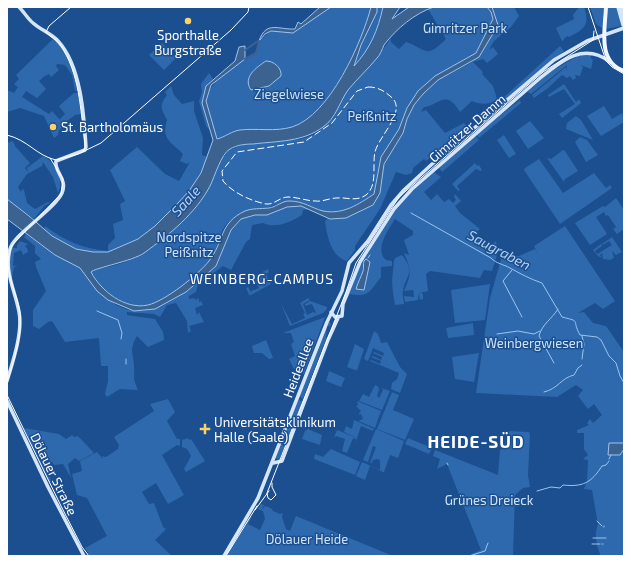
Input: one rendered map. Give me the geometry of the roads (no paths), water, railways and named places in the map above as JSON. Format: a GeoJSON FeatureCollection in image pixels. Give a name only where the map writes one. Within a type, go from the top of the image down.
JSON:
{"type":"FeatureCollection","features":[{"type":"Feature","properties":{"kind":"main road"},"geometry":{"type":"LineString","coordinates":[[7,381],[16,352],[19,311],[8,276],[10,249],[58,199],[62,190],[62,179],[56,162],[61,158],[85,150],[82,110],[73,66],[59,42],[35,25],[20,7]]}},
{"type":"Feature","properties":{"kind":"main road"},"geometry":{"type":"LineString","coordinates":[[606,7],[605,52],[610,62],[624,71]]}},
{"type":"Feature","properties":{"kind":"main road"},"geometry":{"type":"LineString","coordinates":[[620,7],[624,20]]}},
{"type":"Feature","properties":{"kind":"main road"},"geometry":{"type":"LineString","coordinates":[[620,7],[624,28]]}},
{"type":"Feature","properties":{"kind":"main road","name":"Gimritzer Damm"},"geometry":{"type":"LineString","coordinates":[[357,251],[368,240],[397,197],[431,165],[551,63],[582,44],[624,28]]}},
{"type":"Feature","properties":{"kind":"main road","name":"Gimritzer Damm"},"geometry":{"type":"LineString","coordinates":[[362,259],[390,215],[404,197],[544,76],[564,61],[582,52],[597,54],[610,62]]}},
{"type":"Feature","properties":{"kind":"main road"},"geometry":{"type":"LineString","coordinates":[[343,309],[338,306],[332,311],[334,317],[338,318],[342,316],[352,280],[362,259],[357,251]]}},
{"type":"Feature","properties":{"kind":"main road","name":"Heideallee"},"geometry":{"type":"LineString","coordinates":[[224,556],[258,498],[332,311],[342,291],[348,264],[357,251]]}},
{"type":"Feature","properties":{"kind":"main road","name":"Heideallee"},"geometry":{"type":"LineString","coordinates":[[280,461],[338,318]]}},
{"type":"Feature","properties":{"kind":"main road","name":"Dölauer Straße"},"geometry":{"type":"LineString","coordinates":[[7,401],[84,556]]}},
{"type":"Feature","properties":{"kind":"main road"},"geometry":{"type":"LineString","coordinates":[[275,457],[280,461]]}},
{"type":"Feature","properties":{"kind":"main road"},"geometry":{"type":"LineString","coordinates":[[272,464],[280,461]]}},
{"type":"Feature","properties":{"kind":"water"},"geometry":{"type":"Polygon","coordinates":[[[320,7],[331,7],[293,33],[271,31],[265,34],[259,41],[265,30],[269,28],[295,29],[298,22],[301,24],[320,7]]]}},
{"type":"Feature","properties":{"kind":"water","name":"Saale"},"geometry":{"type":"Polygon","coordinates":[[[371,7],[377,7],[377,12],[361,45],[354,66],[365,53],[373,39],[379,24],[383,7],[400,7],[392,19],[409,7],[434,7],[413,17],[394,33],[384,45],[378,57],[348,90],[334,115],[323,127],[307,136],[299,138],[244,145],[230,149],[221,160],[204,196],[190,214],[172,231],[139,256],[99,268],[91,272],[101,286],[115,298],[131,305],[148,305],[155,303],[172,293],[204,267],[214,254],[226,227],[231,221],[245,211],[269,208],[284,202],[294,201],[319,210],[330,212],[350,208],[368,198],[374,194],[381,157],[399,129],[407,108],[418,91],[435,76],[476,53],[493,19],[491,12],[487,7],[492,7],[498,25],[479,57],[438,80],[414,105],[407,119],[403,133],[384,164],[380,193],[373,205],[346,218],[330,219],[301,206],[287,207],[267,215],[255,215],[241,219],[231,230],[216,266],[186,292],[155,309],[134,311],[108,300],[97,291],[80,268],[55,255],[7,219],[7,199],[52,236],[76,249],[93,252],[108,252],[138,239],[155,226],[177,204],[189,191],[201,173],[213,140],[202,103],[206,86],[235,61],[239,47],[245,46],[245,59],[211,85],[206,101],[217,139],[240,130],[273,130],[292,127],[306,120],[319,108],[342,76],[360,39],[371,7]]]}},
{"type":"Feature","properties":{"kind":"water"},"geometry":{"type":"Polygon","coordinates":[[[266,61],[272,62],[279,68],[281,76],[269,86],[251,90],[248,81],[249,77],[255,69],[266,61]]]}},
{"type":"Feature","properties":{"kind":"water"},"geometry":{"type":"Polygon","coordinates":[[[366,259],[370,262],[364,290],[356,289],[363,271],[364,261],[366,259]]]}},
{"type":"Feature","properties":{"kind":"water"},"geometry":{"type":"Polygon","coordinates":[[[609,443],[624,443],[624,449],[620,455],[608,455],[609,443]]]}},
{"type":"Feature","properties":{"kind":"waterway"},"geometry":{"type":"LineString","coordinates":[[245,50],[258,41]]}},
{"type":"Feature","properties":{"kind":"waterway"},"geometry":{"type":"LineString","coordinates":[[245,59],[256,53],[259,41]]}},
{"type":"Feature","properties":{"kind":"waterway","name":"Saugraben"},"geometry":{"type":"LineString","coordinates":[[411,213],[496,262],[542,283],[562,317],[574,321],[580,335],[597,337],[601,340],[609,356],[616,363],[624,383]]}},
{"type":"Feature","properties":{"kind":"waterway"},"geometry":{"type":"LineString","coordinates":[[512,270],[503,281],[522,317]]}},
{"type":"Feature","properties":{"kind":"waterway"},"geometry":{"type":"LineString","coordinates":[[554,363],[539,336],[542,328],[558,309]]}},
{"type":"Feature","properties":{"kind":"waterway"},"geometry":{"type":"LineString","coordinates":[[97,311],[118,320],[122,333],[121,339]]}},
{"type":"Feature","properties":{"kind":"waterway"},"geometry":{"type":"LineString","coordinates":[[497,334],[518,331],[534,334],[540,331]]}},
{"type":"Feature","properties":{"kind":"waterway"},"geometry":{"type":"LineString","coordinates":[[582,336],[584,344],[582,359]]}},
{"type":"Feature","properties":{"kind":"waterway"},"geometry":{"type":"LineString","coordinates":[[126,359],[126,364]]}},
{"type":"Feature","properties":{"kind":"waterway"},"geometry":{"type":"LineString","coordinates":[[544,392],[549,391],[566,378],[574,375],[578,368],[582,365]]}},
{"type":"Feature","properties":{"kind":"waterway"},"geometry":{"type":"LineString","coordinates":[[609,459],[611,455]]}},
{"type":"Feature","properties":{"kind":"waterway"},"geometry":{"type":"LineString","coordinates":[[537,491],[551,487],[560,488],[563,485],[586,483],[602,466],[606,465],[609,461]]}},
{"type":"Feature","properties":{"kind":"waterway"},"geometry":{"type":"LineString","coordinates":[[597,521],[602,526]]}},
{"type":"Feature","properties":{"kind":"waterway"},"geometry":{"type":"LineString","coordinates":[[593,538],[606,538]]}},
{"type":"Feature","properties":{"kind":"waterway"},"geometry":{"type":"LineString","coordinates":[[469,556],[485,551],[488,543]]}},
{"type":"Feature","properties":{"kind":"waterway"},"geometry":{"type":"LineString","coordinates":[[592,544],[600,544]]}},
{"type":"Feature","properties":{"kind":"tram line"},"geometry":{"type":"LineString","coordinates":[[71,7],[49,26],[46,32],[60,44],[72,67],[80,104],[85,143],[85,148],[83,151]]}},
{"type":"Feature","properties":{"kind":"tram line"},"geometry":{"type":"LineString","coordinates":[[7,135],[21,140],[43,155],[56,160],[78,154],[101,143],[231,30],[248,12],[249,7]]}},
{"type":"Feature","properties":{"kind":"tram line"},"geometry":{"type":"LineString","coordinates":[[588,7],[606,61],[612,67],[624,74]]}},
{"type":"Feature","properties":{"kind":"tram line"},"geometry":{"type":"LineString","coordinates":[[272,483],[272,487],[276,495],[271,500],[268,498],[267,493],[356,263],[399,197],[543,72],[593,40],[594,31]]}},
{"type":"Feature","properties":{"kind":"tram line"},"geometry":{"type":"LineString","coordinates":[[7,382],[17,348],[20,330],[20,313],[10,279],[8,261],[9,253],[13,244],[61,194],[63,179],[50,158]]}},
{"type":"Feature","properties":{"kind":"tram line"},"geometry":{"type":"LineString","coordinates":[[7,395],[61,506],[82,547],[89,556]]}},
{"type":"Feature","properties":{"kind":"tram line"},"geometry":{"type":"LineString","coordinates":[[255,510],[269,491]]}},
{"type":"Feature","properties":{"kind":"tram line"},"geometry":{"type":"LineString","coordinates":[[226,556],[257,506]]}},
{"type":"Feature","properties":{"kind":"railway"},"geometry":{"type":"LineString","coordinates":[[368,87],[377,88],[390,96],[395,102],[396,108],[395,115],[375,152],[372,186],[366,195],[355,199],[334,198],[318,201],[288,197],[266,204],[243,196],[223,181],[222,171],[237,152],[304,142],[332,123],[357,91],[368,87]]}},
{"type":"Feature","properties":{"kind":"place","name":"Sporthalle Burgstraße"},"geometry":{"type":"Point","coordinates":[188,21]}},
{"type":"Feature","properties":{"kind":"place","name":"St. Bartholomäus"},"geometry":{"type":"Point","coordinates":[53,127]}},
{"type":"Feature","properties":{"kind":"place","name":"Universitätsklinikum Halle (Saale)"},"geometry":{"type":"Point","coordinates":[205,429]}},
{"type":"Feature","properties":{"kind":"district","name":"WEINBERG-CAMPUS"},"geometry":{"type":"Point","coordinates":[262,279]}},
{"type":"Feature","properties":{"kind":"district","name":"HEIDE-SÜD"},"geometry":{"type":"Point","coordinates":[476,442]}},
{"type":"Feature","properties":{"kind":"park label","name":"Gimritzer Park"},"geometry":{"type":"Point","coordinates":[465,28]}},
{"type":"Feature","properties":{"kind":"park label","name":"Ziegelwiese"},"geometry":{"type":"Point","coordinates":[289,94]}},
{"type":"Feature","properties":{"kind":"park label","name":"Peißnitz"},"geometry":{"type":"Point","coordinates":[372,116]}},
{"type":"Feature","properties":{"kind":"park label","name":"Nordspitze Peißnitz"},"geometry":{"type":"Point","coordinates":[189,244]}},
{"type":"Feature","properties":{"kind":"park label","name":"Weinbergwiesen"},"geometry":{"type":"Point","coordinates":[534,343]}},
{"type":"Feature","properties":{"kind":"park label","name":"Grünes Dreieck"},"geometry":{"type":"Point","coordinates":[489,500]}},
{"type":"Feature","properties":{"kind":"park label","name":"Dölauer Heide"},"geometry":{"type":"Point","coordinates":[307,539]}}]}
